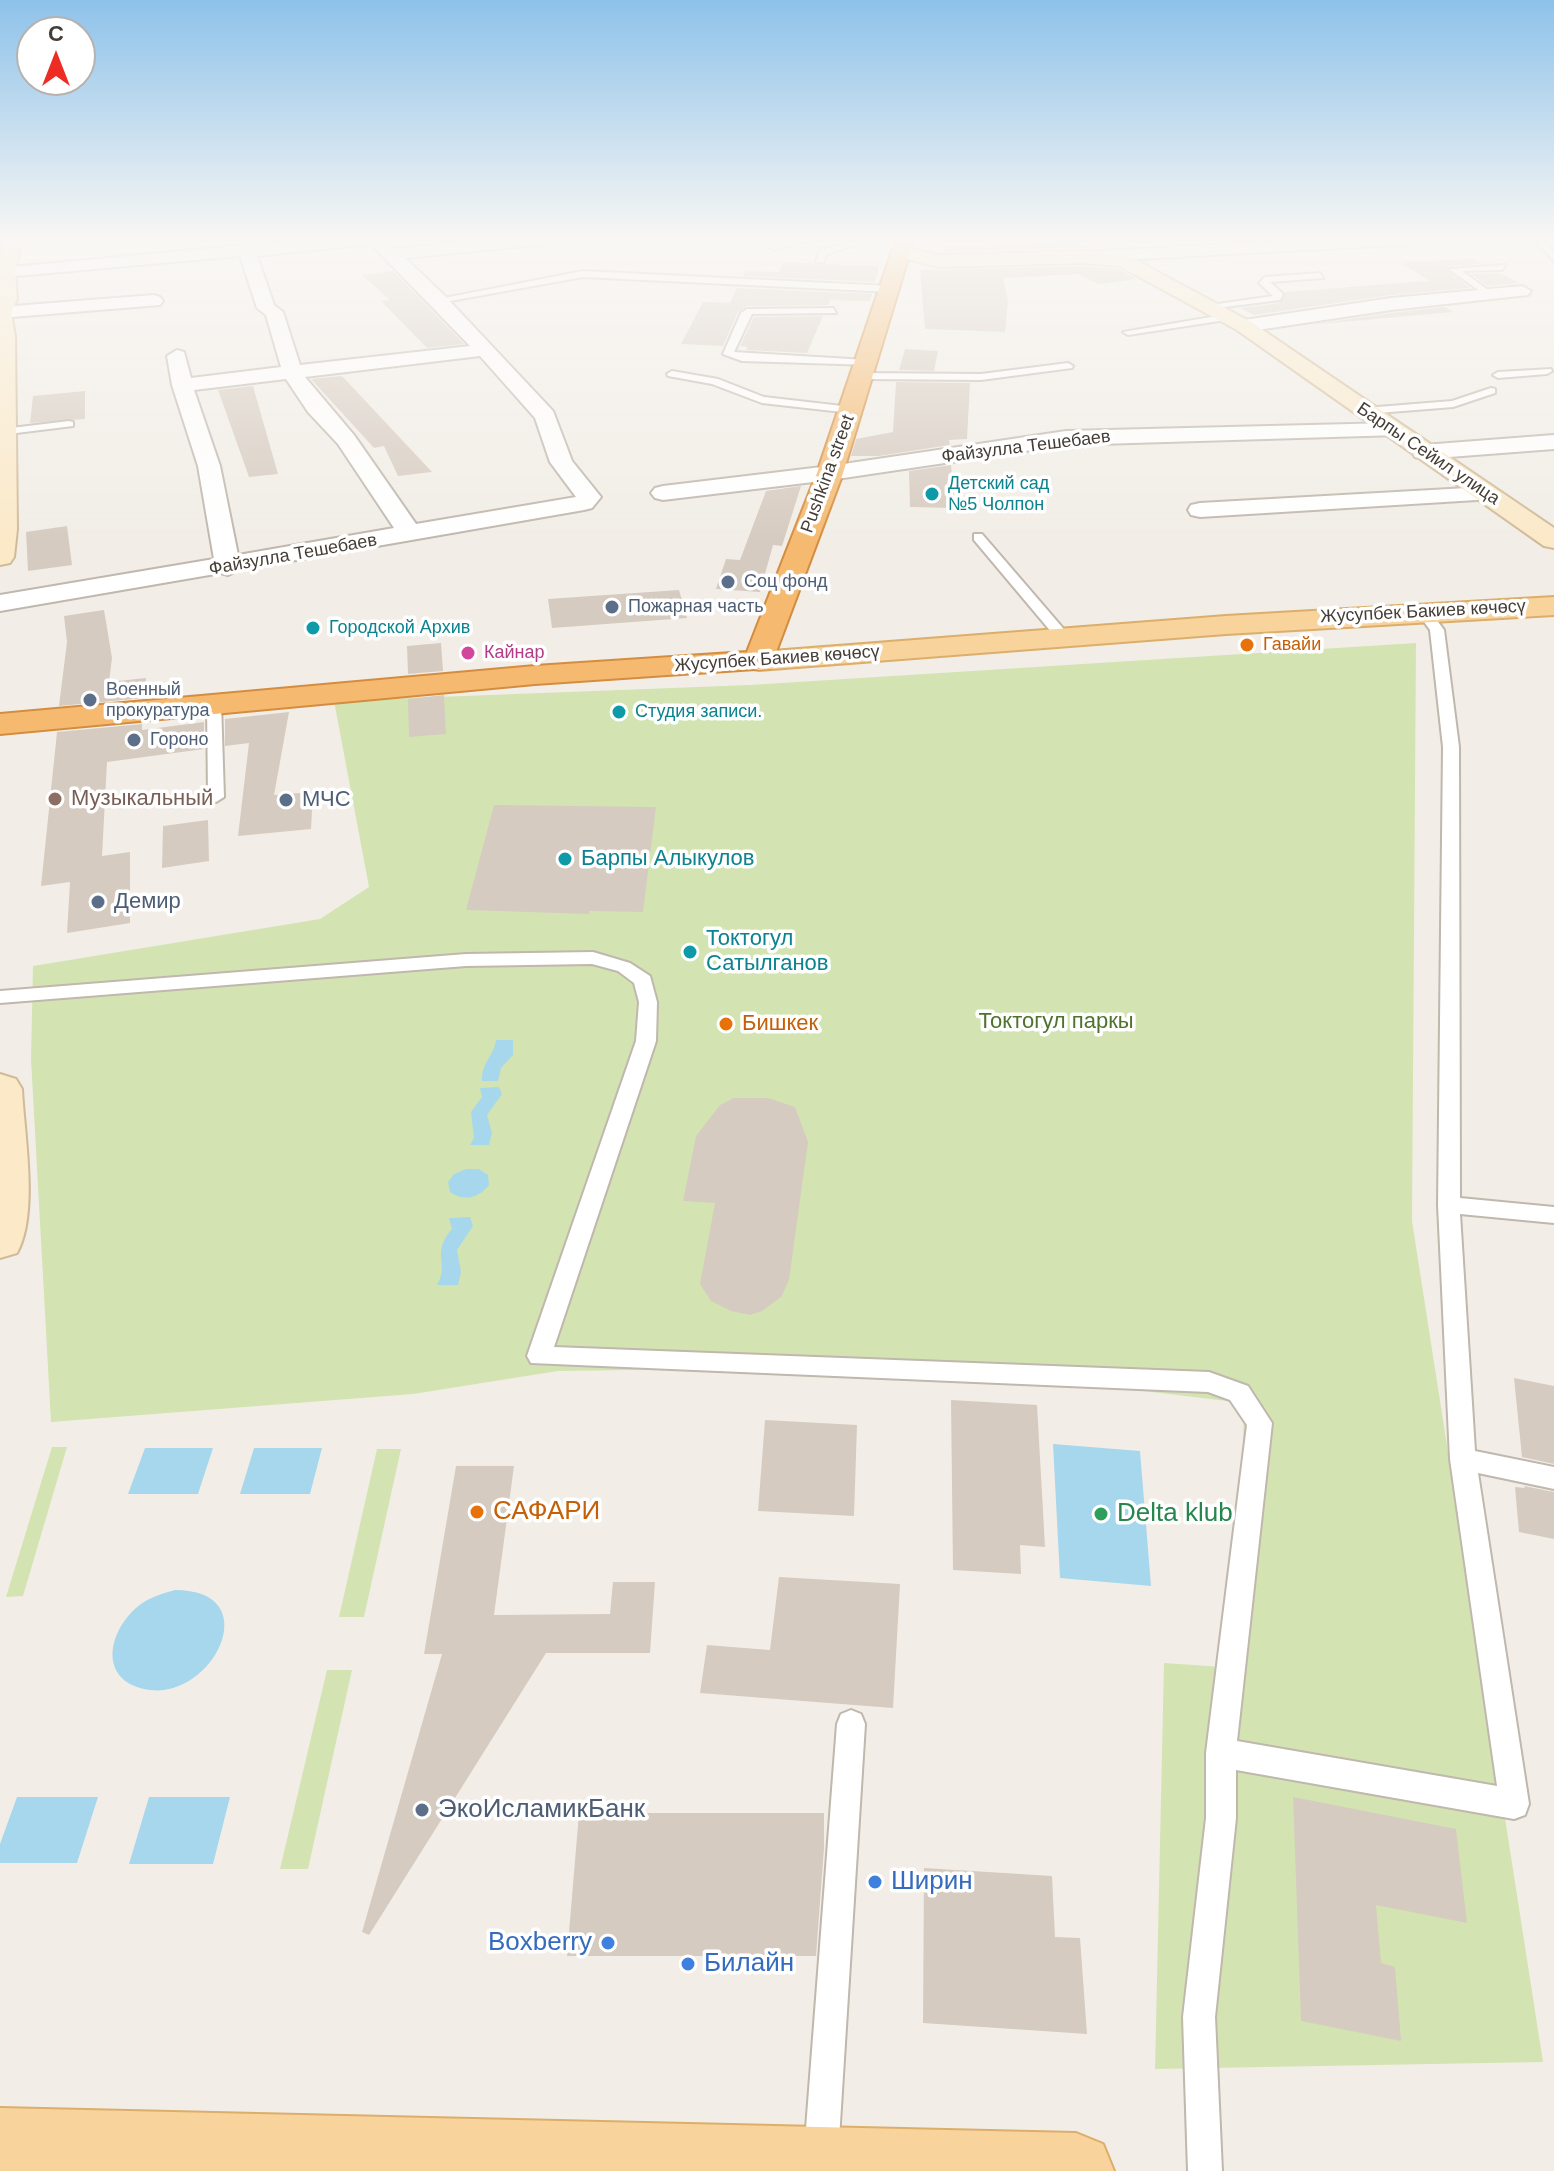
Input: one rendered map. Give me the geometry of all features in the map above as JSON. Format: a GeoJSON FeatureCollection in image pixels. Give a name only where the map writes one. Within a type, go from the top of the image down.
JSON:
{"type":"FeatureCollection","features":[{"type":"Feature","properties":{"kind":"highway","name":"Pushkina street"},"geometry":{"type":"LineString","coordinates":[[759,661],[830,473],[874,340]]}},
{"type":"Feature","properties":{"kind":"highway","name":"Жусупбек Бакиев көчөсү"},"geometry":{"type":"LineString","coordinates":[[0,724],[550,674],[759,661]]}},
{"type":"Feature","properties":{"kind":"main road"},"geometry":{"type":"LineString","coordinates":[[0,557],[3,340]]}},
{"type":"Feature","properties":{"kind":"main road","name":"Барпы Сейил улица"},"geometry":{"type":"LineString","coordinates":[[1262,340],[1554,540]]}},
{"type":"Feature","properties":{"kind":"main road","name":"Жусупбек Бакиев көчөсү"},"geometry":{"type":"LineString","coordinates":[[759,661],[1423,611],[1554,606]]}},
{"type":"Feature","properties":{"kind":"main road"},"geometry":{"type":"LineString","coordinates":[[0,1089],[4,1190],[0,1240]]}},
{"type":"Feature","properties":{"kind":"main road"},"geometry":{"type":"LineString","coordinates":[[0,2146],[1076,2171]]}},
{"type":"Feature","properties":{"kind":"street"},"geometry":{"type":"LineString","coordinates":[[283,340],[293,374],[316,407],[346,440],[411,535]]}},
{"type":"Feature","properties":{"kind":"street"},"geometry":{"type":"LineString","coordinates":[[475,340],[484,350]]}},
{"type":"Feature","properties":{"kind":"street"},"geometry":{"type":"LineString","coordinates":[[182,385],[484,350]]}},
{"type":"Feature","properties":{"kind":"street","name":"Файзулла Тешебаев"},"geometry":{"type":"LineString","coordinates":[[0,603],[228,567],[584,503],[589,497],[561,462],[545,416],[484,350]]}},
{"type":"Feature","properties":{"kind":"street"},"geometry":{"type":"LineString","coordinates":[[177,356],[182,385],[209,466],[228,567]]}},
{"type":"Feature","properties":{"kind":"street","name":"Файзулла Тешебаев"},"geometry":{"type":"LineString","coordinates":[[663,493],[830,473],[1066,438],[1391,430]]}},
{"type":"Feature","properties":{"kind":"street"},"geometry":{"type":"LineString","coordinates":[[1423,452],[1554,442]]}},
{"type":"Feature","properties":{"kind":"street"},"geometry":{"type":"LineString","coordinates":[[1200,510],[1485,494]]}},
{"type":"Feature","properties":{"kind":"lane"},"geometry":{"type":"LineString","coordinates":[[734,340],[728,354],[742,358],[865,369],[981,377],[1068,366]]}},
{"type":"Feature","properties":{"kind":"lane"},"geometry":{"type":"LineString","coordinates":[[1498,375],[1552,372]]}},
{"type":"Feature","properties":{"kind":"lane"},"geometry":{"type":"LineString","coordinates":[[672,374],[714,381],[762,400],[851,410]]}},
{"type":"Feature","properties":{"kind":"lane"},"geometry":{"type":"LineString","coordinates":[[1365,411],[1453,404],[1491,391]]}},
{"type":"Feature","properties":{"kind":"lane"},"geometry":{"type":"LineString","coordinates":[[3,432],[69,424]]}},
{"type":"Feature","properties":{"kind":"lane"},"geometry":{"type":"LineString","coordinates":[[978,537],[1063,637]]}},
{"type":"Feature","properties":{"kind":"lane"},"geometry":{"type":"LineString","coordinates":[[1221,1753],[1514,1804],[1463,1459],[1449,1205],[1451,747],[1437,630],[1423,611]]}},
{"type":"Feature","properties":{"kind":"lane"},"geometry":{"type":"LineString","coordinates":[[214,703],[216,797]]}},
{"type":"Feature","properties":{"kind":"lane"},"geometry":{"type":"LineString","coordinates":[[0,997],[466,960],[593,958],[624,967],[643,980],[648,1002],[646,1041],[539,1356],[1209,1382],[1239,1393],[1260,1423],[1221,1753],[1221,1818],[1199,2017],[1205,2171]]}},
{"type":"Feature","properties":{"kind":"lane"},"geometry":{"type":"LineString","coordinates":[[1449,1205],[1554,1215]]}},
{"type":"Feature","properties":{"kind":"lane"},"geometry":{"type":"LineString","coordinates":[[1463,1459],[1554,1478]]}},
{"type":"Feature","properties":{"kind":"lane"},"geometry":{"type":"LineString","coordinates":[[820,2166],[851,1724]]}},
{"type":"Feature","properties":{"kind":"green space","name":"Токтогул паркы"},"geometry":{"type":"Polygon","coordinates":[[[1416,643],[1412,1221],[1543,2062],[1155,2069],[1164,1663],[1238,1668],[1244,1403],[934,1366],[558,1371],[413,1394],[51,1422],[31,1059],[33,966],[320,919],[369,887],[334,701],[750,685],[1416,643]]]}},
{"type":"Feature","properties":{"kind":"green space"},"geometry":{"type":"Polygon","coordinates":[[[52,1447],[67,1447],[23,1596],[6,1597],[52,1447]]]}},
{"type":"Feature","properties":{"kind":"green space"},"geometry":{"type":"Polygon","coordinates":[[[377,1449],[401,1449],[364,1617],[339,1617],[377,1449]]]}},
{"type":"Feature","properties":{"kind":"green space"},"geometry":{"type":"Polygon","coordinates":[[[327,1670],[352,1670],[308,1869],[280,1869],[327,1670]]]}},
{"type":"Feature","properties":{"kind":"water"},"geometry":{"type":"Polygon","coordinates":[[[496,1040],[513,1040],[513,1055],[501,1068],[498,1081],[482,1081],[483,1069],[496,1040]]]}},
{"type":"Feature","properties":{"kind":"water"},"geometry":{"type":"Polygon","coordinates":[[[499,1087],[502,1094],[487,1115],[492,1133],[489,1145],[470,1145],[474,1138],[471,1112],[482,1097],[480,1088],[499,1087]]]}},
{"type":"Feature","properties":{"kind":"water"},"geometry":{"type":"Polygon","coordinates":[[[466,1169],[479,1169],[488,1175],[489,1185],[476,1196],[466,1198],[450,1192],[448,1182],[454,1174],[466,1169]]]}},
{"type":"Feature","properties":{"kind":"water"},"geometry":{"type":"Polygon","coordinates":[[[470,1217],[473,1226],[457,1250],[461,1272],[458,1285],[437,1285],[442,1271],[442,1245],[452,1229],[449,1218],[470,1217]]]}},
{"type":"Feature","properties":{"kind":"water","name":"Delta klub"},"geometry":{"type":"Polygon","coordinates":[[[1053,1444],[1140,1451],[1151,1586],[1060,1578],[1053,1444]]]}},
{"type":"Feature","properties":{"kind":"water"},"geometry":{"type":"Polygon","coordinates":[[[145,1448],[213,1448],[198,1494],[128,1494],[145,1448]]]}},
{"type":"Feature","properties":{"kind":"water"},"geometry":{"type":"Polygon","coordinates":[[[254,1448],[322,1448],[310,1494],[240,1494],[254,1448]]]}},
{"type":"Feature","properties":{"kind":"water"},"geometry":{"type":"Polygon","coordinates":[[[175,1590],[203,1595],[219,1607],[224,1624],[221,1643],[210,1662],[194,1678],[173,1688],[150,1690],[134,1686],[122,1678],[115,1668],[113,1656],[118,1631],[140,1605],[175,1590]]]}},
{"type":"Feature","properties":{"kind":"water"},"geometry":{"type":"Polygon","coordinates":[[[17,1797],[98,1797],[77,1863],[0,1863],[0,1844],[17,1797]]]}},
{"type":"Feature","properties":{"kind":"water"},"geometry":{"type":"Polygon","coordinates":[[[149,1797],[230,1797],[213,1864],[129,1864],[149,1797]]]}},
{"type":"Feature","properties":{"kind":"building"},"geometry":{"type":"Polygon","coordinates":[[[419,340],[460,340],[464,344],[427,348],[419,340]]]}},
{"type":"Feature","properties":{"kind":"building"},"geometry":{"type":"Polygon","coordinates":[[[683,340],[726,340],[723,346],[681,344],[683,340]]]}},
{"type":"Feature","properties":{"kind":"building"},"geometry":{"type":"Polygon","coordinates":[[[743,340],[812,340],[807,353],[746,350],[748,347],[740,346],[743,340]]]}},
{"type":"Feature","properties":{"kind":"building"},"geometry":{"type":"Polygon","coordinates":[[[905,349],[938,351],[934,371],[899,370],[905,349]]]}},
{"type":"Feature","properties":{"kind":"building"},"geometry":{"type":"Polygon","coordinates":[[[341,376],[432,472],[398,476],[384,446],[374,448],[311,379],[341,376]]]}},
{"type":"Feature","properties":{"kind":"building"},"geometry":{"type":"Polygon","coordinates":[[[896,382],[970,383],[967,439],[949,440],[950,445],[879,456],[851,456],[856,439],[893,432],[896,382]]]}},
{"type":"Feature","properties":{"kind":"building"},"geometry":{"type":"Polygon","coordinates":[[[253,386],[278,474],[249,477],[218,390],[253,386]]]}},
{"type":"Feature","properties":{"kind":"building"},"geometry":{"type":"Polygon","coordinates":[[[85,391],[85,419],[30,423],[33,396],[85,391]]]}},
{"type":"Feature","properties":{"kind":"building","name":"Детский сад №5 Чолпон"},"geometry":{"type":"Polygon","coordinates":[[[951,465],[955,508],[910,507],[909,471],[951,465]]]}},
{"type":"Feature","properties":{"kind":"building"},"geometry":{"type":"Polygon","coordinates":[[[801,486],[782,546],[773,545],[760,592],[716,589],[726,559],[740,560],[766,491],[801,486]]]}},
{"type":"Feature","properties":{"kind":"building"},"geometry":{"type":"Polygon","coordinates":[[[67,526],[72,565],[28,571],[26,532],[67,526]]]}},
{"type":"Feature","properties":{"kind":"building"},"geometry":{"type":"Polygon","coordinates":[[[679,590],[687,618],[552,628],[548,599],[679,590]]]}},
{"type":"Feature","properties":{"kind":"building"},"geometry":{"type":"Polygon","coordinates":[[[104,610],[112,658],[109,682],[146,678],[144,698],[59,706],[67,642],[64,616],[104,610]]]}},
{"type":"Feature","properties":{"kind":"building"},"geometry":{"type":"Polygon","coordinates":[[[441,643],[443,671],[408,674],[407,646],[441,643]]]}},
{"type":"Feature","properties":{"kind":"building"},"geometry":{"type":"Polygon","coordinates":[[[444,695],[446,734],[409,737],[408,699],[444,695]]]}},
{"type":"Feature","properties":{"kind":"building"},"geometry":{"type":"Polygon","coordinates":[[[289,712],[274,795],[313,792],[311,829],[238,836],[249,743],[225,746],[225,719],[289,712]]]}},
{"type":"Feature","properties":{"kind":"building"},"geometry":{"type":"Polygon","coordinates":[[[204,722],[204,749],[107,762],[102,856],[130,852],[130,923],[67,933],[70,882],[41,886],[57,732],[142,724],[142,730],[204,722]]]}},
{"type":"Feature","properties":{"kind":"building","name":"Барпы Алыкулов"},"geometry":{"type":"Polygon","coordinates":[[[494,805],[656,807],[643,912],[589,911],[589,914],[466,910],[494,805]]]}},
{"type":"Feature","properties":{"kind":"building"},"geometry":{"type":"Polygon","coordinates":[[[208,820],[209,861],[162,868],[163,826],[208,820]]]}},
{"type":"Feature","properties":{"kind":"building"},"geometry":{"type":"Polygon","coordinates":[[[734,1098],[768,1098],[795,1107],[808,1142],[789,1280],[781,1297],[762,1311],[750,1315],[731,1311],[711,1301],[700,1284],[715,1203],[683,1201],[696,1136],[720,1105],[734,1098]]]}},
{"type":"Feature","properties":{"kind":"building"},"geometry":{"type":"Polygon","coordinates":[[[1514,1378],[1554,1386],[1554,1464],[1522,1457],[1514,1378]]]}},
{"type":"Feature","properties":{"kind":"building"},"geometry":{"type":"Polygon","coordinates":[[[951,1400],[1037,1405],[1045,1547],[1020,1545],[1021,1574],[953,1570],[951,1400]]]}},
{"type":"Feature","properties":{"kind":"building"},"geometry":{"type":"Polygon","coordinates":[[[765,1420],[857,1425],[854,1516],[758,1511],[765,1420]]]}},
{"type":"Feature","properties":{"kind":"building"},"geometry":{"type":"Polygon","coordinates":[[[456,1466],[514,1466],[494,1615],[610,1614],[613,1582],[655,1582],[650,1653],[546,1653],[369,1935],[362,1932],[442,1654],[424,1654],[456,1466]]]}},
{"type":"Feature","properties":{"kind":"building"},"geometry":{"type":"Polygon","coordinates":[[[1515,1487],[1554,1492],[1554,1539],[1519,1532],[1515,1487]]]}},
{"type":"Feature","properties":{"kind":"building"},"geometry":{"type":"Polygon","coordinates":[[[779,1577],[900,1584],[893,1708],[700,1693],[707,1645],[770,1650],[779,1577]]]}},
{"type":"Feature","properties":{"kind":"building"},"geometry":{"type":"Polygon","coordinates":[[[1293,1797],[1456,1829],[1467,1923],[1376,1905],[1381,1963],[1395,1967],[1401,2041],[1301,2021],[1293,1797]]]}},
{"type":"Feature","properties":{"kind":"building"},"geometry":{"type":"Polygon","coordinates":[[[579,1813],[824,1813],[816,1956],[567,1956],[579,1813]]]}},
{"type":"Feature","properties":{"kind":"building"},"geometry":{"type":"Polygon","coordinates":[[[924,1868],[1052,1876],[1055,1937],[1080,1938],[1087,2034],[923,2023],[924,1868]]]}},
{"type":"Feature","properties":{"kind":"place","name":"Детский сад №5 Чолпон"},"geometry":{"type":"Point","coordinates":[932,494]}},
{"type":"Feature","properties":{"kind":"place","name":"Соц фонд"},"geometry":{"type":"Point","coordinates":[728,582]}},
{"type":"Feature","properties":{"kind":"place","name":"Пожарная часть"},"geometry":{"type":"Point","coordinates":[612,607]}},
{"type":"Feature","properties":{"kind":"place","name":"Городской Архив"},"geometry":{"type":"Point","coordinates":[313,628]}},
{"type":"Feature","properties":{"kind":"place","name":"Гавайи"},"geometry":{"type":"Point","coordinates":[1247,645]}},
{"type":"Feature","properties":{"kind":"place","name":"Кайнар"},"geometry":{"type":"Point","coordinates":[468,653]}},
{"type":"Feature","properties":{"kind":"place","name":"Военный прокуратура"},"geometry":{"type":"Point","coordinates":[90,700]}},
{"type":"Feature","properties":{"kind":"place","name":"Студия записи."},"geometry":{"type":"Point","coordinates":[619,712]}},
{"type":"Feature","properties":{"kind":"place","name":"Гороно"},"geometry":{"type":"Point","coordinates":[134,740]}},
{"type":"Feature","properties":{"kind":"place","name":"Музыкальный"},"geometry":{"type":"Point","coordinates":[55,799]}},
{"type":"Feature","properties":{"kind":"place","name":"МЧС"},"geometry":{"type":"Point","coordinates":[286,800]}},
{"type":"Feature","properties":{"kind":"place","name":"Барпы Алыкулов"},"geometry":{"type":"Point","coordinates":[565,859]}},
{"type":"Feature","properties":{"kind":"place","name":"Демир"},"geometry":{"type":"Point","coordinates":[98,902]}},
{"type":"Feature","properties":{"kind":"place","name":"Токтогул Сатылганов"},"geometry":{"type":"Point","coordinates":[690,952]}},
{"type":"Feature","properties":{"kind":"place","name":"Бишкек"},"geometry":{"type":"Point","coordinates":[726,1024]}},
{"type":"Feature","properties":{"kind":"place","name":"САФАРИ"},"geometry":{"type":"Point","coordinates":[477,1512]}},
{"type":"Feature","properties":{"kind":"place","name":"Delta klub"},"geometry":{"type":"Point","coordinates":[1101,1514]}},
{"type":"Feature","properties":{"kind":"place","name":"ЭкоИсламикБанк"},"geometry":{"type":"Point","coordinates":[422,1810]}},
{"type":"Feature","properties":{"kind":"place","name":"Ширин"},"geometry":{"type":"Point","coordinates":[875,1882]}},
{"type":"Feature","properties":{"kind":"place","name":"Boxberry"},"geometry":{"type":"Point","coordinates":[608,1943]}},
{"type":"Feature","properties":{"kind":"place","name":"Билайн"},"geometry":{"type":"Point","coordinates":[688,1964]}}]}
